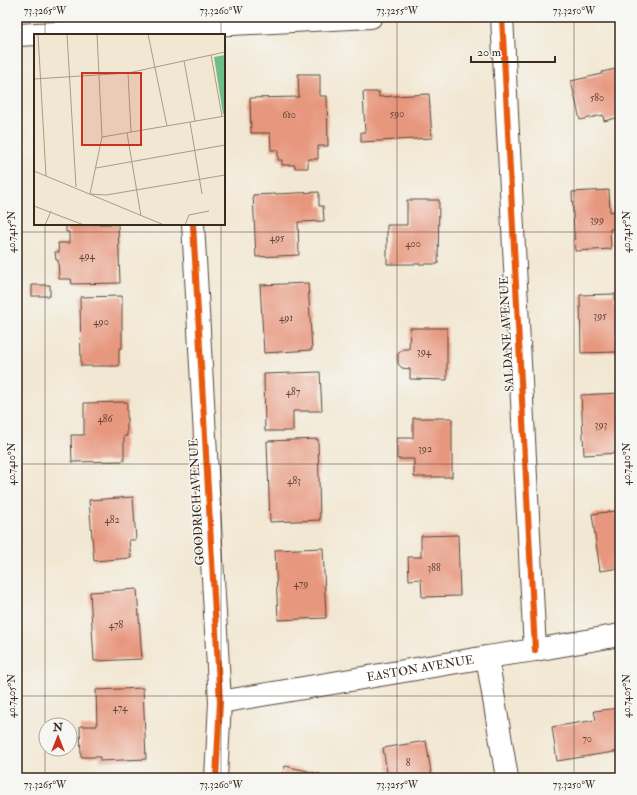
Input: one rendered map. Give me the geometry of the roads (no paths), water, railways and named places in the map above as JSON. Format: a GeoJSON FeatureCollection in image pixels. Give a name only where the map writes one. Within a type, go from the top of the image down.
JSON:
{"type":"FeatureCollection","features":[{"type":"Feature","properties":{"kind":"street"},"geometry":{"type":"LineString","coordinates":[[35,34],[371,17]]}},
{"type":"Feature","properties":{"kind":"street","name":"SALDANE AVENUE"},"geometry":{"type":"LineString","coordinates":[[502,17],[534,650]]}},
{"type":"Feature","properties":{"kind":"street"},"geometry":{"type":"LineString","coordinates":[[17,35],[34,34]]}},
{"type":"Feature","properties":{"kind":"street","name":"GOODRICH AVENUE"},"geometry":{"type":"LineString","coordinates":[[193,225],[220,702],[216,778]]}},
{"type":"Feature","properties":{"kind":"street","name":"EASTON AVENUE"},"geometry":{"type":"LineString","coordinates":[[220,702],[620,635]]}},
{"type":"Feature","properties":{"kind":"street"},"geometry":{"type":"LineString","coordinates":[[487,657],[506,778]]}}]}
